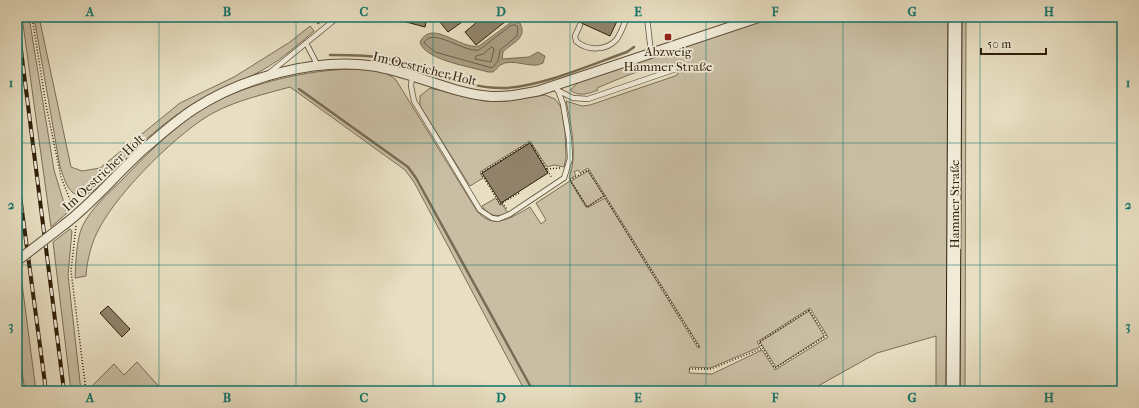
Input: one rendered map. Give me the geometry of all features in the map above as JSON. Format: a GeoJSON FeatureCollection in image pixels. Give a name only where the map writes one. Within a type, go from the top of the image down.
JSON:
{"type":"FeatureCollection","features":[{"type":"Feature","properties":{"kind":"main road","name":"Hammer Straße"},"geometry":{"type":"LineString","coordinates":[[953,391],[955,17]]}},
{"type":"Feature","properties":{"kind":"street","name":"Im Oestricher Holt"},"geometry":{"type":"LineString","coordinates":[[17,261],[77,215],[144,150],[193,109],[220,95],[263,77],[318,66],[373,66],[472,94],[488,96],[521,94],[557,88],[651,53],[760,17]]}},
{"type":"Feature","properties":{"kind":"lane"},"geometry":{"type":"LineString","coordinates":[[263,77],[338,17]]}},
{"type":"Feature","properties":{"kind":"lane"},"geometry":{"type":"LineString","coordinates":[[465,17],[470,19],[473,17]]}},
{"type":"Feature","properties":{"kind":"lane"},"geometry":{"type":"LineString","coordinates":[[580,25],[575,36],[576,41],[589,48],[600,49],[615,40],[627,17]]}},
{"type":"Feature","properties":{"kind":"lane"},"geometry":{"type":"LineString","coordinates":[[647,17],[651,53]]}},
{"type":"Feature","properties":{"kind":"lane"},"geometry":{"type":"LineString","coordinates":[[306,43],[318,66]]}},
{"type":"Feature","properties":{"kind":"lane"},"geometry":{"type":"LineString","coordinates":[[557,88],[573,98],[588,99],[676,69]]}},
{"type":"Feature","properties":{"kind":"lane"},"geometry":{"type":"LineString","coordinates":[[412,76],[410,86],[414,101],[484,214],[492,218],[505,217],[564,178],[568,169],[570,153],[567,122],[563,104],[557,88]]}},
{"type":"Feature","properties":{"kind":"path"},"geometry":{"type":"LineString","coordinates":[[32,17],[46,105],[61,177],[77,215],[71,271],[86,391]]}},
{"type":"Feature","properties":{"kind":"path"},"geometry":{"type":"LineString","coordinates":[[519,193],[500,204],[481,173],[530,142],[556,184]]}},
{"type":"Feature","properties":{"kind":"path"},"geometry":{"type":"LineString","coordinates":[[546,169],[568,169]]}},
{"type":"Feature","properties":{"kind":"path"},"geometry":{"type":"LineString","coordinates":[[570,180],[588,170],[699,347]]}},
{"type":"Feature","properties":{"kind":"path"},"geometry":{"type":"LineString","coordinates":[[564,178],[569,181],[570,180],[587,207],[605,196]]}},
{"type":"Feature","properties":{"kind":"path"},"geometry":{"type":"LineString","coordinates":[[809,310],[826,336],[775,368],[763,348],[759,342],[809,310]]}},
{"type":"Feature","properties":{"kind":"path"},"geometry":{"type":"LineString","coordinates":[[690,369],[711,369],[763,348]]}},
{"type":"Feature","properties":{"kind":"shaded area"},"geometry":{"type":"Polygon","coordinates":[[[22,17],[29,17],[54,170],[67,213],[51,227],[22,17]]]}},
{"type":"Feature","properties":{"kind":"shaded area"},"geometry":{"type":"Polygon","coordinates":[[[34,17],[39,17],[71,167],[82,171],[100,168],[180,103],[234,77],[290,42],[310,26],[314,31],[297,46],[266,68],[254,75],[206,96],[178,114],[144,141],[106,181],[88,193],[80,195],[69,189],[60,167],[34,17]]]}},
{"type":"Feature","properties":{"kind":"shaded area"},"geometry":{"type":"Polygon","coordinates":[[[774,17],[950,17],[949,391],[936,391],[936,336],[877,353],[809,391],[525,391],[414,182],[405,170],[290,87],[242,101],[215,112],[185,132],[168,147],[121,196],[109,212],[97,232],[92,244],[87,263],[86,276],[75,278],[79,239],[82,227],[90,213],[149,153],[166,137],[195,114],[225,97],[281,79],[335,70],[367,69],[383,72],[396,80],[477,211],[483,217],[496,221],[503,220],[510,218],[530,207],[541,224],[546,220],[536,203],[570,181],[586,207],[589,207],[605,198],[698,348],[700,347],[588,168],[580,173],[578,170],[574,172],[576,175],[570,179],[569,178],[572,169],[573,140],[566,101],[582,106],[590,105],[675,76],[678,74],[678,68],[671,65],[651,68],[597,88],[598,90],[591,93],[584,94],[577,94],[570,90],[579,82],[774,17]],[[810,308],[757,342],[760,347],[710,368],[690,367],[689,373],[712,374],[762,350],[775,370],[828,337],[810,308]]]}},
{"type":"Feature","properties":{"kind":"shaded area"},"geometry":{"type":"Polygon","coordinates":[[[960,17],[966,17],[965,391],[958,391],[960,17]]]}},
{"type":"Feature","properties":{"kind":"shaded area"},"geometry":{"type":"Polygon","coordinates":[[[430,88],[485,101],[506,101],[545,95],[555,99],[561,107],[565,132],[566,157],[564,167],[554,165],[547,167],[530,141],[480,172],[483,178],[470,186],[420,106],[420,96],[430,88]]]}},
{"type":"Feature","properties":{"kind":"shaded area"},"geometry":{"type":"Polygon","coordinates":[[[588,171],[604,196],[587,207],[571,181],[588,171]]]}},
{"type":"Feature","properties":{"kind":"shaded area"},"geometry":{"type":"Polygon","coordinates":[[[496,198],[500,205],[502,204],[508,213],[497,216],[490,214],[484,209],[482,206],[496,198]]]}},
{"type":"Feature","properties":{"kind":"shaded area"},"geometry":{"type":"Polygon","coordinates":[[[70,229],[72,231],[68,275],[81,391],[71,391],[53,242],[70,229]]]}},
{"type":"Feature","properties":{"kind":"shaded area"},"geometry":{"type":"Polygon","coordinates":[[[20,268],[36,391],[25,391],[17,339],[17,270],[20,268]]]}},
{"type":"Feature","properties":{"kind":"shaded area"},"geometry":{"type":"Polygon","coordinates":[[[809,311],[824,336],[776,367],[760,342],[809,311]]]}},
{"type":"Feature","properties":{"kind":"shaded area"},"geometry":{"type":"Polygon","coordinates":[[[137,362],[163,391],[89,391],[89,389],[114,364],[124,375],[137,362]]]}},
{"type":"Feature","properties":{"kind":"water"},"geometry":{"type":"Polygon","coordinates":[[[513,21],[520,23],[522,33],[518,40],[503,52],[502,59],[529,57],[538,52],[545,56],[543,63],[533,65],[511,62],[500,65],[493,72],[488,72],[439,58],[430,54],[423,48],[420,42],[425,35],[432,33],[447,36],[463,44],[479,46],[513,21]]]}},
{"type":"Feature","properties":{"kind":"building"},"geometry":{"type":"Polygon","coordinates":[[[395,17],[427,17],[425,27],[395,19],[395,17]]]}},
{"type":"Feature","properties":{"kind":"building"},"geometry":{"type":"Polygon","coordinates":[[[436,17],[458,17],[462,22],[448,32],[436,17]]]}},
{"type":"Feature","properties":{"kind":"building"},"geometry":{"type":"Polygon","coordinates":[[[483,17],[511,17],[476,45],[465,32],[483,17]]]}},
{"type":"Feature","properties":{"kind":"building"},"geometry":{"type":"Polygon","coordinates":[[[568,17],[613,17],[618,19],[610,36],[568,17]]]}},
{"type":"Feature","properties":{"kind":"building"},"geometry":{"type":"Polygon","coordinates":[[[530,143],[548,173],[501,203],[482,173],[530,143]]]}},
{"type":"Feature","properties":{"kind":"building"},"geometry":{"type":"Polygon","coordinates":[[[108,306],[130,329],[122,337],[100,313],[108,306]]]}},
{"type":"Feature","properties":{"kind":"waterway"},"geometry":{"type":"LineString","coordinates":[[318,23],[325,17]]}},
{"type":"Feature","properties":{"kind":"waterway"},"geometry":{"type":"LineString","coordinates":[[330,55],[363,56],[388,59],[464,83],[491,88],[505,88],[551,79],[627,52],[634,47]]}},
{"type":"Feature","properties":{"kind":"waterway"},"geometry":{"type":"LineString","coordinates":[[299,89],[408,167],[416,178],[533,391]]}},
{"type":"Feature","properties":{"kind":"railway"},"geometry":{"type":"LineString","coordinates":[[17,18],[64,391]]}},
{"type":"Feature","properties":{"kind":"railway"},"geometry":{"type":"LineString","coordinates":[[17,173],[46,391]]}},
{"type":"Feature","properties":{"kind":"place","name":"Abzweig Hammer Straße"},"geometry":{"type":"Point","coordinates":[668,37]}}]}
